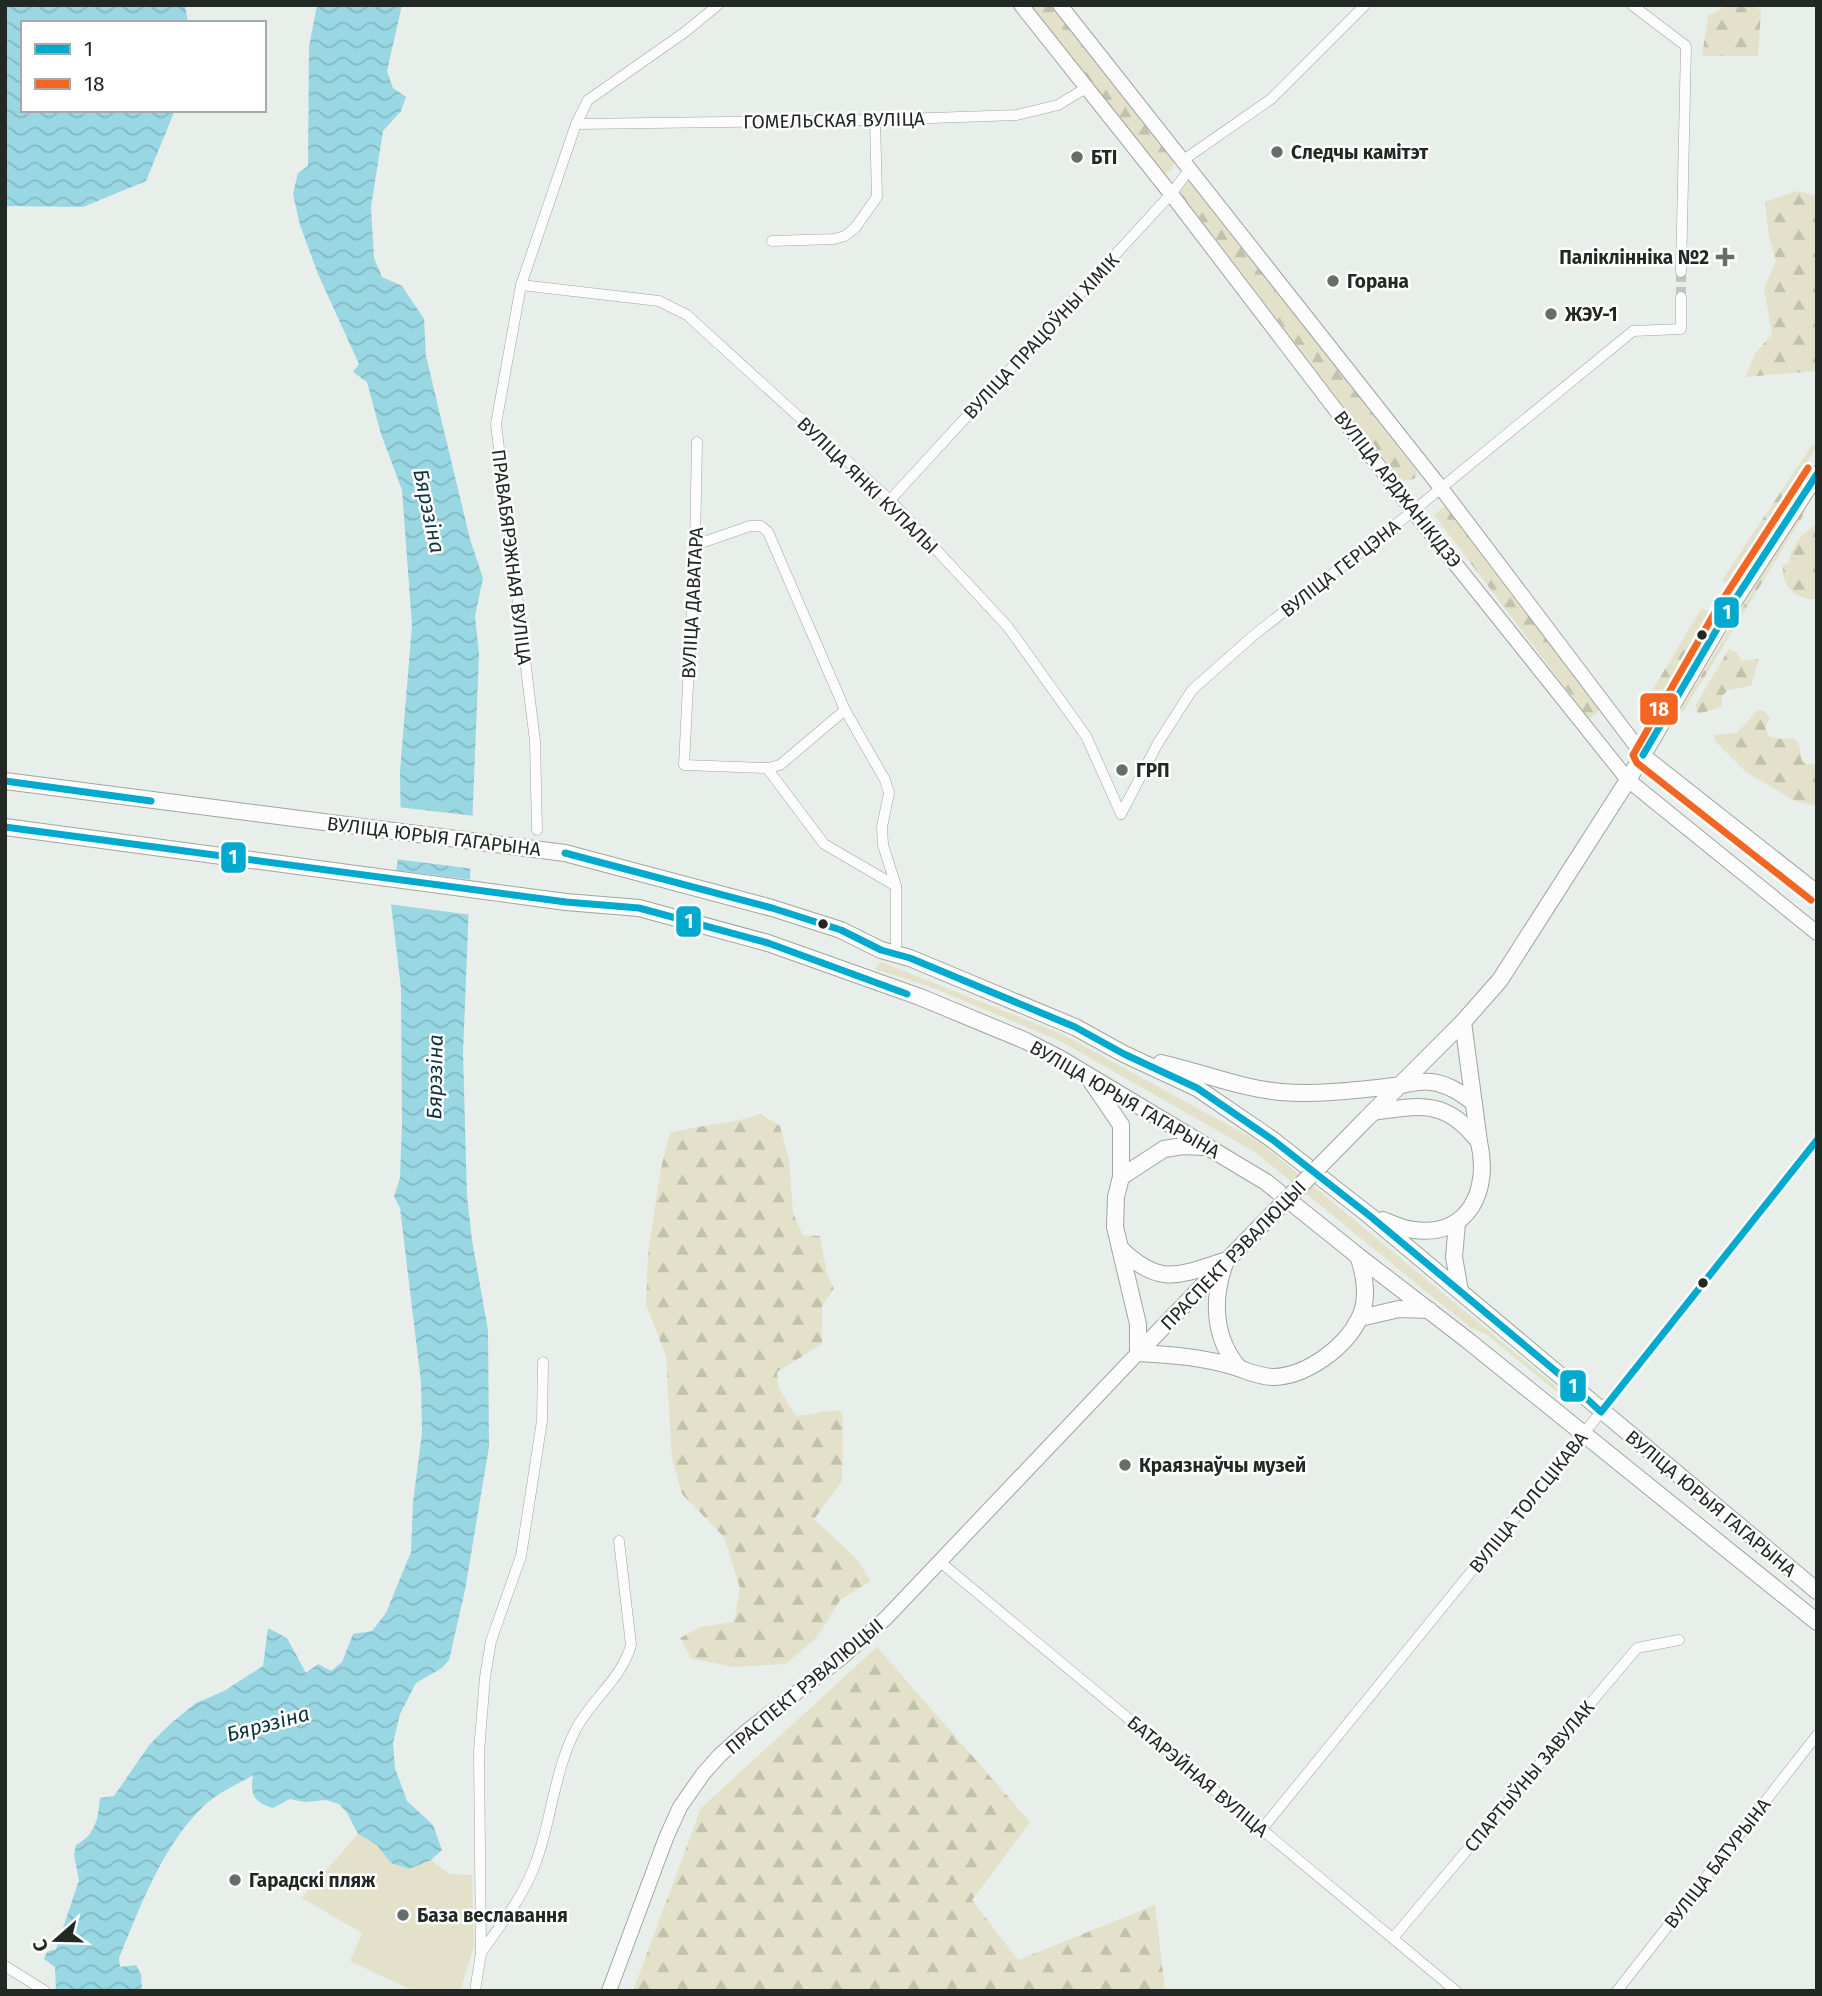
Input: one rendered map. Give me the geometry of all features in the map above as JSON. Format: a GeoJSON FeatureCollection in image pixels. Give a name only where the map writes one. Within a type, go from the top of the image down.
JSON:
{"type":"FeatureCollection","features":[{"type":"Feature","properties":{"kind":"main road","name":"ВУЛІЦА АРДЖАНІКІДЗЭ"},"geometry":{"type":"LineString","coordinates":[[1021,5],[1171,194],[1413,511],[1628,780],[1817,933]]}},
{"type":"Feature","properties":{"kind":"main road","name":"ВУЛІЦА АРДЖАНІКІДЗЭ"},"geometry":{"type":"LineString","coordinates":[[1060,5],[1441,488],[1643,755],[1817,892]]}},
{"type":"Feature","properties":{"kind":"main road","name":"ПРАСПЕКТ РЭВАЛЮЦЫІ"},"geometry":{"type":"LineString","coordinates":[[609,1991],[666,1838],[680,1807],[703,1774],[747,1731],[841,1658],[887,1618],[1226,1260],[1463,1022],[1500,980],[1628,780],[1727,612],[1817,474]]}},
{"type":"Feature","properties":{"kind":"main road","name":"ВУЛІЦА ЮРЫЯ ГАГАРЫНА"},"geometry":{"type":"LineString","coordinates":[[5,781],[565,853],[772,908],[841,930],[881,950],[1074,1027],[1197,1088],[1273,1140],[1370,1216],[1817,1591]]}},
{"type":"Feature","properties":{"kind":"main road","name":"ВУЛІЦА ЮРЫЯ ГАГАРЫНА"},"geometry":{"type":"LineString","coordinates":[[5,827],[566,902],[639,908],[768,943],[920,998],[1026,1041],[1266,1182],[1817,1622]]}},
{"type":"Feature","properties":{"kind":"main road"},"geometry":{"type":"LineString","coordinates":[[1370,1216],[1404,1228],[1423,1231],[1441,1229],[1457,1223],[1478,1195],[1483,1178],[1483,1160],[1463,1022]]}},
{"type":"Feature","properties":{"kind":"main road"},"geometry":{"type":"LineString","coordinates":[[1124,1054],[1253,1088],[1315,1093],[1399,1086],[1418,1081],[1434,1082],[1462,1093],[1474,1103]]}},
{"type":"Feature","properties":{"kind":"main road"},"geometry":{"type":"LineString","coordinates":[[1087,1075],[1121,1125],[1121,1177],[1115,1227],[1138,1324],[1138,1353],[1173,1354],[1239,1368],[1262,1377],[1276,1377],[1307,1368],[1347,1336],[1360,1318],[1365,1283],[1357,1256]]}},
{"type":"Feature","properties":{"kind":"main road"},"geometry":{"type":"LineString","coordinates":[[1370,1115],[1412,1107],[1438,1109],[1458,1118],[1479,1142]]}},
{"type":"Feature","properties":{"kind":"main road"},"geometry":{"type":"LineString","coordinates":[[1121,1177],[1164,1149],[1206,1147]]}},
{"type":"Feature","properties":{"kind":"main road"},"geometry":{"type":"LineString","coordinates":[[1457,1223],[1454,1258],[1460,1291]]}},
{"type":"Feature","properties":{"kind":"main road"},"geometry":{"type":"LineString","coordinates":[[1121,1249],[1143,1268],[1170,1276],[1226,1260]]}},
{"type":"Feature","properties":{"kind":"main road"},"geometry":{"type":"LineString","coordinates":[[1226,1260],[1219,1281],[1216,1311],[1224,1345],[1239,1368]]}},
{"type":"Feature","properties":{"kind":"main road"},"geometry":{"type":"LineString","coordinates":[[1360,1318],[1399,1309],[1429,1310]]}},
{"type":"Feature","properties":{"kind":"street","name":"ПРАВАБЯРЭЖНАЯ ВУЛІЦА"},"geometry":{"type":"LineString","coordinates":[[537,830],[535,741],[496,424],[521,285],[576,124],[588,100],[685,32],[718,5]]}},
{"type":"Feature","properties":{"kind":"street","name":"ВУЛІЦА ПРАЦОЎНЫ ХІМІК"},"geometry":{"type":"LineString","coordinates":[[890,500],[1171,194],[1185,165],[1271,100],[1365,5]]}},
{"type":"Feature","properties":{"kind":"street"},"geometry":{"type":"LineString","coordinates":[[1632,5],[1686,46],[1682,272]]}},
{"type":"Feature","properties":{"kind":"street","name":"ГОМЕЛЬСКАЯ ВУЛІЦА"},"geometry":{"type":"LineString","coordinates":[[576,124],[875,120],[1017,115],[1058,105],[1087,88]]}},
{"type":"Feature","properties":{"kind":"street"},"geometry":{"type":"LineString","coordinates":[[772,241],[834,239],[845,236],[855,228],[877,197],[875,120]]}},
{"type":"Feature","properties":{"kind":"street","name":"ВУЛІЦА ЯНКІ КУПАЛЫ"},"geometry":{"type":"LineString","coordinates":[[521,285],[659,301],[687,315],[890,500],[1008,627],[1086,736],[1121,814]]}},
{"type":"Feature","properties":{"kind":"street","name":"ВУЛІЦА ГЕРЦЭНА"},"geometry":{"type":"LineString","coordinates":[[1121,814],[1158,743],[1192,690],[1254,635],[1413,511],[1633,331],[1681,329],[1681,297]]}},
{"type":"Feature","properties":{"kind":"street","name":"ВУЛІЦА ДАВАТАРА"},"geometry":{"type":"LineString","coordinates":[[697,442],[695,545],[684,765],[767,768]]}},
{"type":"Feature","properties":{"kind":"street"},"geometry":{"type":"LineString","coordinates":[[695,545],[750,526],[761,526],[768,532],[845,710],[885,780],[889,793],[882,827],[883,845],[896,886],[896,954]]}},
{"type":"Feature","properties":{"kind":"street"},"geometry":{"type":"LineString","coordinates":[[845,710],[780,765],[767,768],[824,844],[896,886]]}},
{"type":"Feature","properties":{"kind":"street","name":"ВУЛІЦА ТОЛСЦІКАВА"},"geometry":{"type":"LineString","coordinates":[[1262,1829],[1583,1435],[1817,1140]]}},
{"type":"Feature","properties":{"kind":"street"},"geometry":{"type":"LineString","coordinates":[[475,1991],[481,1953],[479,1752],[485,1677],[491,1641],[521,1556],[542,1422],[543,1362]]}},
{"type":"Feature","properties":{"kind":"street"},"geometry":{"type":"LineString","coordinates":[[481,1953],[524,1891],[537,1861],[559,1771],[576,1728],[626,1661],[631,1645],[619,1541]]}},
{"type":"Feature","properties":{"kind":"street","name":"БАТАРЭЙНАЯ ВУЛІЦА"},"geometry":{"type":"LineString","coordinates":[[939,1561],[1457,1991]]}},
{"type":"Feature","properties":{"kind":"street","name":"СПАРТЫЎНЫ ЗАВУЛАК"},"geometry":{"type":"LineString","coordinates":[[1393,1938],[1637,1647],[1679,1640]]}},
{"type":"Feature","properties":{"kind":"street","name":"ВУЛІЦА БАТУРЫНА"},"geometry":{"type":"LineString","coordinates":[[1617,1991],[1817,1735]]}},
{"type":"Feature","properties":{"kind":"street"},"geometry":{"type":"LineString","coordinates":[[5,1966],[45,1991]]}},
{"type":"Feature","properties":{"kind":"green space"},"geometry":{"type":"Polygon","coordinates":[[[1030,5],[1052,5],[1174,160],[1172,170],[1166,173],[1160,171],[1030,5]]]}},
{"type":"Feature","properties":{"kind":"green space"},"geometry":{"type":"Polygon","coordinates":[[[1728,5],[1751,5],[1761,10],[1758,56],[1702,56],[1708,16],[1728,5]]]}},
{"type":"Feature","properties":{"kind":"green space"},"geometry":{"type":"Polygon","coordinates":[[[1187,181],[1192,182],[1415,469],[1417,475],[1414,479],[1401,481],[1181,194],[1180,189],[1187,181]]]}},
{"type":"Feature","properties":{"kind":"green space"},"geometry":{"type":"Polygon","coordinates":[[[1796,191],[1817,196],[1817,371],[1745,377],[1755,354],[1772,334],[1764,288],[1776,261],[1769,237],[1765,202],[1796,191]]]}},
{"type":"Feature","properties":{"kind":"green space"},"geometry":{"type":"Polygon","coordinates":[[[1812,445],[1817,446],[1731,586],[1722,580],[1812,445]]]}},
{"type":"Feature","properties":{"kind":"green space"},"geometry":{"type":"Polygon","coordinates":[[[1445,506],[1600,710],[1589,719],[1434,515],[1445,506]]]}},
{"type":"Feature","properties":{"kind":"green space"},"geometry":{"type":"Polygon","coordinates":[[[1803,508],[1806,511],[1683,712],[1680,710],[1803,508]]]}},
{"type":"Feature","properties":{"kind":"green space"},"geometry":{"type":"Polygon","coordinates":[[[1817,524],[1817,599],[1809,599],[1796,594],[1787,585],[1783,565],[1789,563],[1798,540],[1817,524]]]}},
{"type":"Feature","properties":{"kind":"green space"},"geometry":{"type":"Polygon","coordinates":[[[1701,609],[1713,612],[1659,702],[1649,696],[1701,609]]]}},
{"type":"Feature","properties":{"kind":"green space"},"geometry":{"type":"Polygon","coordinates":[[[1729,649],[1736,652],[1742,661],[1759,659],[1751,686],[1728,690],[1722,696],[1722,707],[1698,714],[1695,706],[1729,649]]]}},
{"type":"Feature","properties":{"kind":"green space"},"geometry":{"type":"Polygon","coordinates":[[[1764,710],[1770,719],[1765,727],[1769,736],[1792,738],[1798,743],[1802,761],[1817,765],[1817,806],[1795,801],[1746,772],[1715,741],[1713,735],[1737,733],[1757,711],[1764,710]]]}},
{"type":"Feature","properties":{"kind":"green space"},"geometry":{"type":"Polygon","coordinates":[[[881,962],[1062,1034],[1261,1143],[1559,1389],[1557,1392],[1486,1334],[1471,1328],[1255,1152],[1060,1041],[931,987],[875,969],[881,962]]]}},
{"type":"Feature","properties":{"kind":"green space"},"geometry":{"type":"Polygon","coordinates":[[[761,1114],[780,1126],[789,1160],[793,1213],[803,1235],[820,1236],[827,1275],[834,1289],[822,1306],[822,1344],[777,1372],[778,1387],[796,1416],[838,1410],[843,1415],[842,1481],[814,1519],[858,1560],[871,1581],[840,1600],[817,1637],[786,1664],[733,1667],[691,1658],[680,1638],[700,1627],[734,1622],[740,1588],[724,1537],[682,1494],[672,1458],[666,1356],[646,1305],[648,1253],[661,1168],[670,1133],[761,1114]]]}},
{"type":"Feature","properties":{"kind":"green space"},"geometry":{"type":"Polygon","coordinates":[[[877,1647],[1030,1822],[972,1900],[1018,1960],[1155,1905],[1165,1991],[633,1991],[701,1808],[877,1647]]]}},
{"type":"Feature","properties":{"kind":"green space","name":"База веславання"},"geometry":{"type":"Polygon","coordinates":[[[358,1834],[377,1845],[391,1863],[409,1869],[431,1860],[449,1874],[472,1875],[474,1946],[460,1991],[414,1991],[350,1961],[362,1933],[302,1898],[358,1834]]]}},
{"type":"Feature","properties":{"kind":"water"},"geometry":{"type":"Polygon","coordinates":[[[5,5],[185,5],[188,21],[21,21],[21,112],[174,112],[146,181],[83,207],[5,206],[5,5]]]}},
{"type":"Feature","properties":{"kind":"water","name":"Бярэзіна"},"geometry":{"type":"Polygon","coordinates":[[[317,5],[402,5],[387,71],[393,88],[406,97],[401,111],[383,131],[371,207],[374,258],[382,277],[402,286],[424,319],[426,356],[470,539],[483,578],[475,616],[479,654],[463,1053],[467,1196],[488,1330],[489,1447],[465,1590],[449,1660],[442,1668],[416,1683],[400,1714],[393,1743],[395,1768],[407,1801],[433,1825],[442,1850],[431,1860],[409,1869],[391,1863],[377,1845],[358,1834],[339,1804],[326,1800],[305,1802],[290,1799],[273,1808],[261,1803],[254,1796],[253,1775],[207,1803],[191,1819],[155,1876],[119,1958],[120,1967],[136,1965],[141,1974],[142,1991],[56,1991],[55,1967],[44,1959],[47,1952],[56,1949],[79,1880],[74,1855],[76,1845],[92,1831],[100,1798],[114,1796],[150,1744],[170,1724],[196,1703],[224,1691],[263,1666],[268,1628],[287,1638],[306,1673],[318,1664],[331,1671],[342,1662],[353,1634],[372,1631],[386,1613],[411,1552],[413,1502],[422,1433],[421,1382],[400,1208],[394,1196],[400,1178],[402,1123],[401,988],[391,904],[401,839],[400,771],[412,625],[402,490],[381,434],[367,382],[353,372],[359,364],[318,274],[300,225],[293,194],[298,173],[308,166],[309,47],[317,5]]]}},
{"type":"Feature","properties":{"kind":"pier"},"geometry":{"type":"Polygon","coordinates":[[[397,807],[476,816],[474,869],[395,859],[398,839],[397,807]]]}},
{"type":"Feature","properties":{"kind":"pier"},"geometry":{"type":"Polygon","coordinates":[[[393,870],[474,880],[472,915],[388,904],[393,870]]]}},
{"type":"Feature","properties":{"kind":"tunnel"},"geometry":{"type":"LineString","coordinates":[[1681,272],[1681,297]]}},
{"type":"Feature","properties":{"kind":"transit line","name":"18"},"geometry":{"type":"LineString","coordinates":[[1808,468],[1718,607],[1633,755],[1637,763],[1811,900]]}},
{"type":"Feature","properties":{"kind":"transit line","name":"1"},"geometry":{"type":"LineString","coordinates":[[1643,755],[1727,612],[1817,474]]}},
{"type":"Feature","properties":{"kind":"transit line","name":"1"},"geometry":{"type":"LineString","coordinates":[[5,781],[151,801]]}},
{"type":"Feature","properties":{"kind":"transit line","name":"1"},"geometry":{"type":"LineString","coordinates":[[5,827],[566,902],[639,908],[768,943],[907,994]]}},
{"type":"Feature","properties":{"kind":"transit line","name":"1"},"geometry":{"type":"LineString","coordinates":[[565,853],[772,908],[841,930],[881,950],[910,958],[1075,1027],[1124,1054],[1197,1088],[1273,1140],[1370,1216],[1601,1412],[1817,1140]]}},
{"type":"Feature","properties":{"kind":"place","name":"Следчы камітэт"},"geometry":{"type":"Point","coordinates":[1277,152]}},
{"type":"Feature","properties":{"kind":"place","name":"БТІ"},"geometry":{"type":"Point","coordinates":[1077,157]}},
{"type":"Feature","properties":{"kind":"place","name":"Паліклінніка №2"},"geometry":{"type":"Point","coordinates":[1725,257]}},
{"type":"Feature","properties":{"kind":"place","name":"Горана"},"geometry":{"type":"Point","coordinates":[1333,281]}},
{"type":"Feature","properties":{"kind":"place","name":"ЖЭУ-1"},"geometry":{"type":"Point","coordinates":[1551,314]}},
{"type":"Feature","properties":{"kind":"place","name":"ГРП"},"geometry":{"type":"Point","coordinates":[1122,770]}},
{"type":"Feature","properties":{"kind":"place","name":"Краязнаўчы музей"},"geometry":{"type":"Point","coordinates":[1125,1465]}},
{"type":"Feature","properties":{"kind":"place","name":"Гарадскі пляж"},"geometry":{"type":"Point","coordinates":[235,1880]}},
{"type":"Feature","properties":{"kind":"place","name":"База веславання"},"geometry":{"type":"Point","coordinates":[403,1915]}}]}
